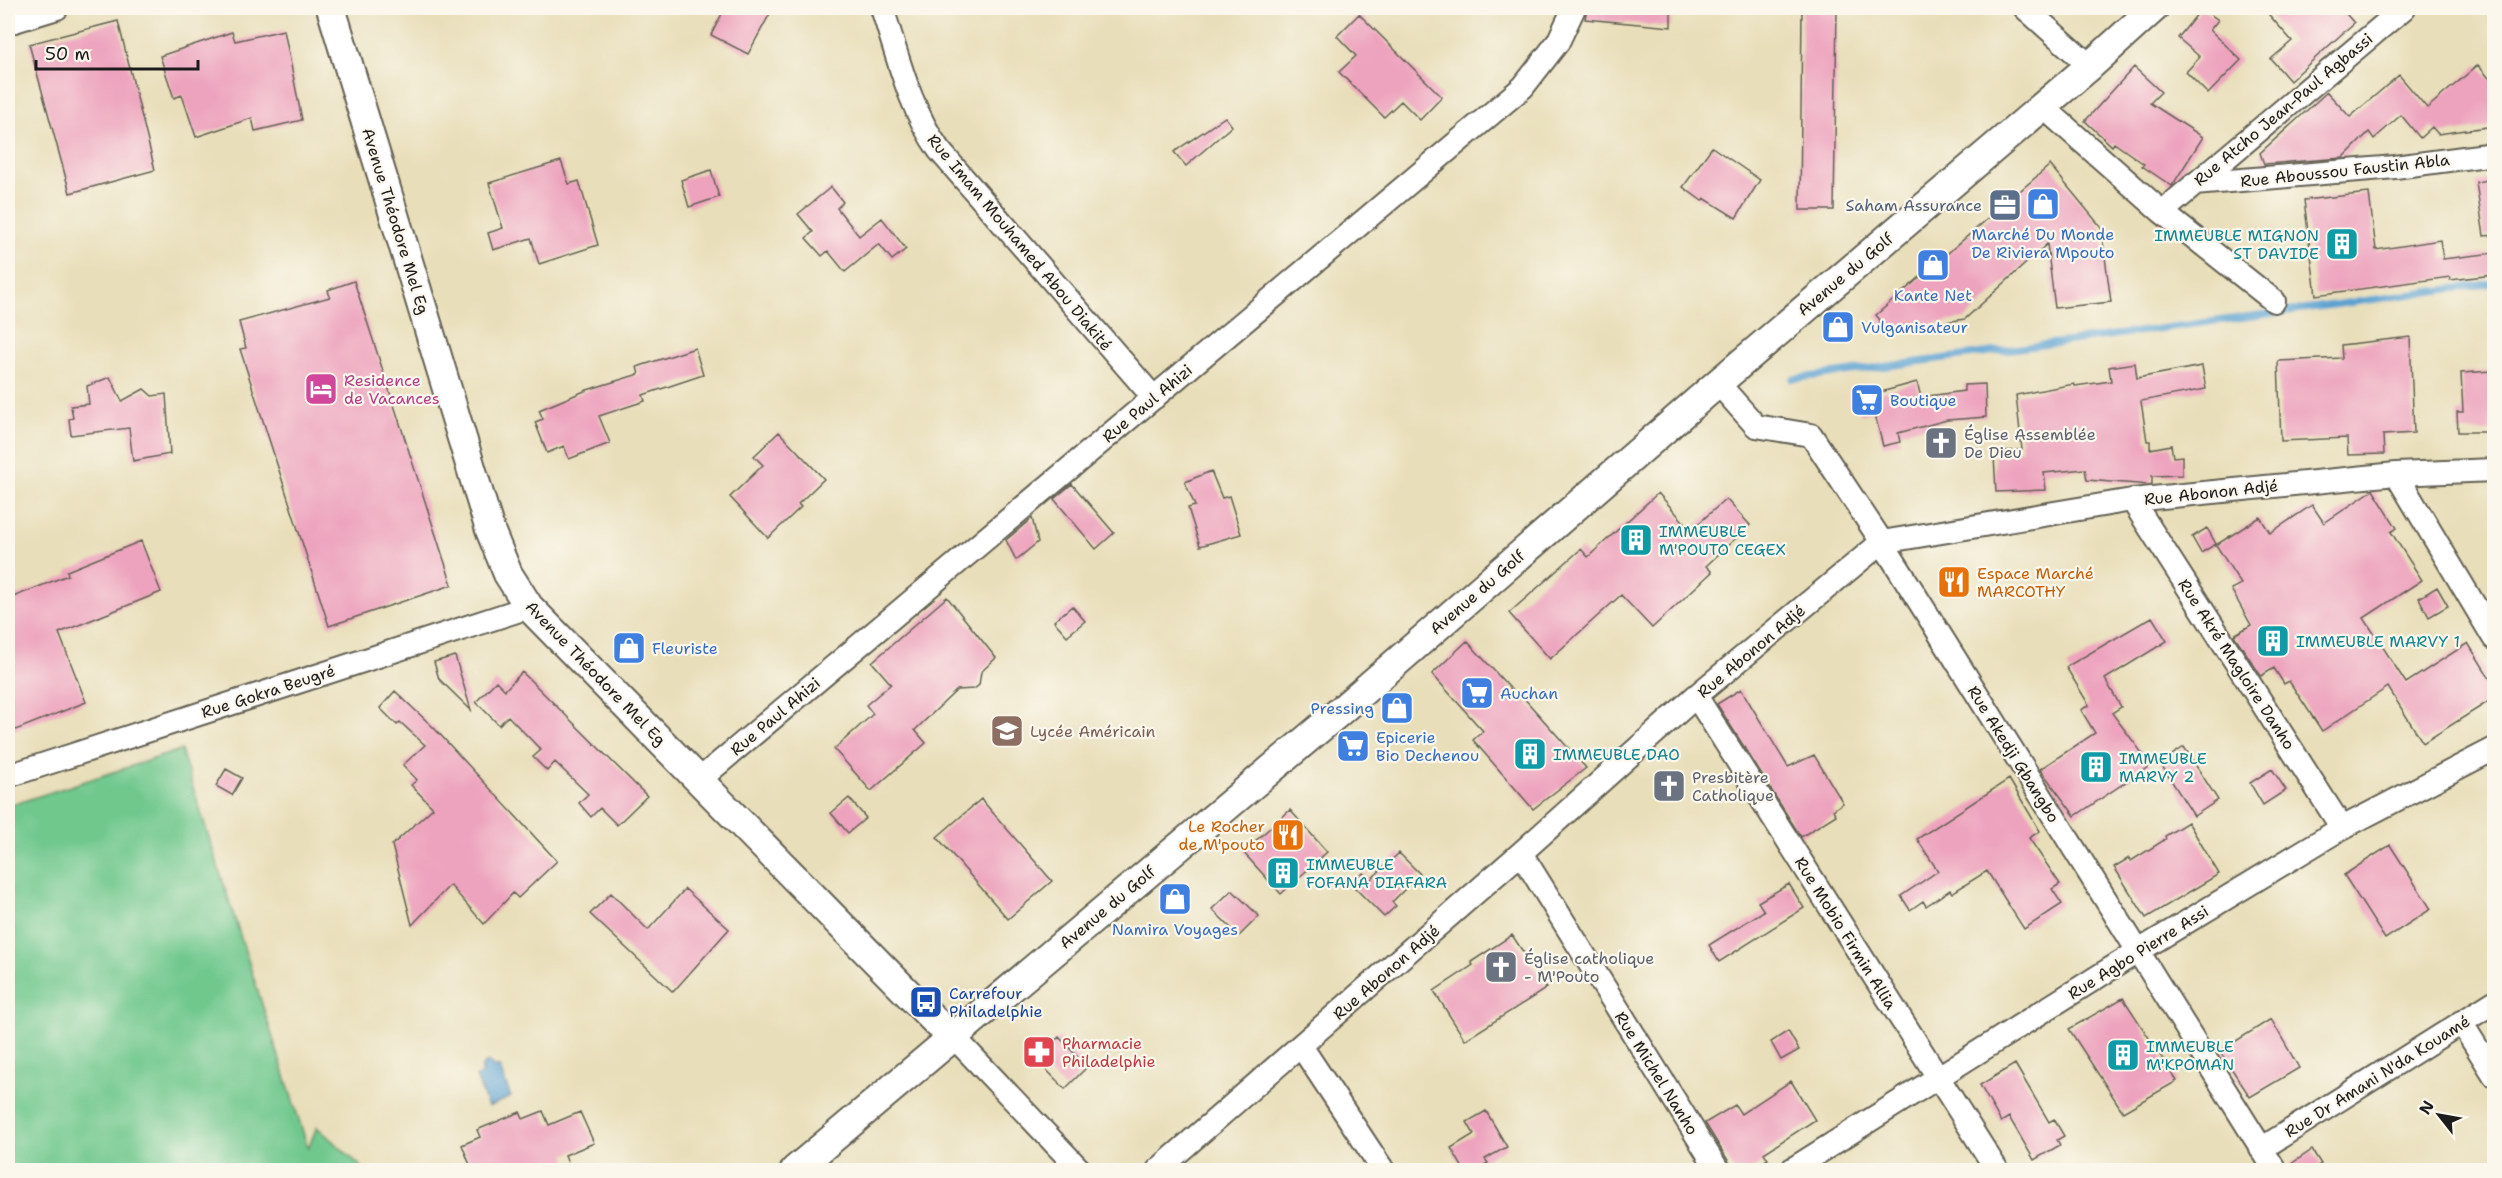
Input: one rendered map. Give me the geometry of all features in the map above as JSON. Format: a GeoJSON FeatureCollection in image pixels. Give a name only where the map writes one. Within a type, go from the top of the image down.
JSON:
{"type":"FeatureCollection","features":[{"type":"Feature","properties":{"kind":"main road","name":"Avenue Théodore Mel Eg"},"geometry":{"type":"LineString","coordinates":[[331,8],[490,530],[508,574],[529,607],[937,1023],[954,1037]]}},
{"type":"Feature","properties":{"kind":"main road","name":"Avenue du Golf"},"geometry":{"type":"LineString","coordinates":[[795,1170],[1338,713],[1718,382],[2090,66],[2154,8]]}},
{"type":"Feature","properties":{"kind":"street"},"geometry":{"type":"LineString","coordinates":[[8,23],[57,8]]}},
{"type":"Feature","properties":{"kind":"street","name":"Rue Imam Mouhamed Abou Diakité"},"geometry":{"type":"LineString","coordinates":[[882,8],[914,108],[939,150],[1154,398]]}},
{"type":"Feature","properties":{"kind":"street","name":"Rue Paul Ahizi"},"geometry":{"type":"LineString","coordinates":[[699,780],[1523,87],[1558,42],[1574,8]]}},
{"type":"Feature","properties":{"kind":"street"},"geometry":{"type":"LineString","coordinates":[[2025,8],[2090,66]]}},
{"type":"Feature","properties":{"kind":"street","name":"Rue Atcho Jean-Paul Agbassi"},"geometry":{"type":"LineString","coordinates":[[2162,212],[2404,8]]}},
{"type":"Feature","properties":{"kind":"street"},"geometry":{"type":"LineString","coordinates":[[2042,106],[2162,212],[2274,301]]}},
{"type":"Feature","properties":{"kind":"street","name":"Rue Aboussou Faustin Abla"},"geometry":{"type":"LineString","coordinates":[[2194,184],[2395,167],[2494,154]]}},
{"type":"Feature","properties":{"kind":"street","name":"Rue Akedji Gbangbo"},"geometry":{"type":"LineString","coordinates":[[1718,382],[1756,426],[1811,435],[1882,542],[2274,1170]]}},
{"type":"Feature","properties":{"kind":"street","name":"Rue Abonon Adjé"},"geometry":{"type":"LineString","coordinates":[[1158,1170],[1301,1047],[1696,696],[1882,542],[2132,500],[2396,474],[2494,470]]}},
{"type":"Feature","properties":{"kind":"street"},"geometry":{"type":"LineString","coordinates":[[2396,474],[2494,638]]}},
{"type":"Feature","properties":{"kind":"street","name":"Rue Akré Magloire Danho"},"geometry":{"type":"LineString","coordinates":[[2132,500],[2342,828]]}},
{"type":"Feature","properties":{"kind":"street","name":"Rue Gokra Beugré"},"geometry":{"type":"LineString","coordinates":[[8,776],[529,607]]}},
{"type":"Feature","properties":{"kind":"street","name":"Rue Mobio Firmin Allia"},"geometry":{"type":"LineString","coordinates":[[1696,696],[1997,1170]]}},
{"type":"Feature","properties":{"kind":"street","name":"Rue Agbo Pierre Assi"},"geometry":{"type":"LineString","coordinates":[[1791,1170],[2137,952],[2342,828],[2494,749]]}},
{"type":"Feature","properties":{"kind":"street","name":"Rue Michel Nanho"},"geometry":{"type":"LineString","coordinates":[[1521,853],[1718,1170]]}},
{"type":"Feature","properties":{"kind":"street","name":"Rue Dr Amani N'da Kouamé"},"geometry":{"type":"LineString","coordinates":[[2261,1149],[2494,1002]]}},
{"type":"Feature","properties":{"kind":"street"},"geometry":{"type":"LineString","coordinates":[[2461,1022],[2494,1075]]}},
{"type":"Feature","properties":{"kind":"street"},"geometry":{"type":"LineString","coordinates":[[954,1037],[1080,1170]]}},
{"type":"Feature","properties":{"kind":"street"},"geometry":{"type":"LineString","coordinates":[[1301,1047],[1383,1170]]}},
{"type":"Feature","properties":{"kind":"green space"},"geometry":{"type":"Polygon","coordinates":[[[181,750],[308,1148],[317,1127],[365,1170],[8,1170],[8,806],[181,750]]]}},
{"type":"Feature","properties":{"kind":"water"},"geometry":{"type":"Polygon","coordinates":[[[488,1062],[495,1068],[499,1066],[511,1097],[488,1107],[476,1077],[482,1074],[482,1066],[488,1062]]]}},
{"type":"Feature","properties":{"kind":"building"},"geometry":{"type":"Polygon","coordinates":[[[725,8],[773,8],[748,54],[711,35],[725,8]]]}},
{"type":"Feature","properties":{"kind":"building"},"geometry":{"type":"Polygon","coordinates":[[[1587,8],[1671,8],[1671,27],[1585,19],[1587,8]]]}},
{"type":"Feature","properties":{"kind":"building"},"geometry":{"type":"Polygon","coordinates":[[[1802,8],[1837,8],[1834,210],[1800,210],[1802,8]]]}},
{"type":"Feature","properties":{"kind":"building"},"geometry":{"type":"Polygon","coordinates":[[[2202,8],[2218,20],[2210,30],[2241,60],[2208,94],[2186,72],[2200,57],[2178,38],[2202,8]]]}},
{"type":"Feature","properties":{"kind":"building"},"geometry":{"type":"Polygon","coordinates":[[[2263,8],[2341,8],[2354,23],[2290,81],[2271,59],[2292,41],[2263,8]]]}},
{"type":"Feature","properties":{"kind":"building"},"geometry":{"type":"Polygon","coordinates":[[[1359,14],[1442,97],[1420,120],[1401,101],[1384,117],[1339,72],[1356,56],[1337,36],[1359,14]]]}},
{"type":"Feature","properties":{"kind":"building"},"geometry":{"type":"Polygon","coordinates":[[[118,21],[155,170],[70,193],[29,44],[118,21]]]}},
{"type":"Feature","properties":{"kind":"building"},"geometry":{"type":"Polygon","coordinates":[[[284,30],[302,120],[255,131],[252,118],[196,137],[182,95],[174,98],[160,56],[232,32],[235,41],[284,30]]]}},
{"type":"Feature","properties":{"kind":"building"},"geometry":{"type":"Polygon","coordinates":[[[2478,65],[2494,84],[2494,126],[2438,134],[2432,127],[2420,138],[2401,115],[2374,139],[2369,132],[2343,158],[2264,164],[2260,153],[2327,92],[2350,117],[2399,75],[2427,108],[2478,65]]]}},
{"type":"Feature","properties":{"kind":"building"},"geometry":{"type":"Polygon","coordinates":[[[2134,67],[2161,92],[2150,103],[2203,137],[2172,186],[2142,166],[2144,164],[2114,143],[2112,146],[2085,121],[2134,67]]]}},
{"type":"Feature","properties":{"kind":"building"},"geometry":{"type":"Polygon","coordinates":[[[1225,117],[1232,126],[1186,166],[1174,152],[1225,117]]]}},
{"type":"Feature","properties":{"kind":"building"},"geometry":{"type":"Polygon","coordinates":[[[1712,147],[1760,180],[1736,218],[1704,198],[1702,201],[1683,187],[1712,147]]]}},
{"type":"Feature","properties":{"kind":"building"},"geometry":{"type":"Polygon","coordinates":[[[561,161],[569,184],[579,181],[598,245],[539,264],[531,238],[493,250],[488,233],[503,228],[489,183],[561,161]]]}},
{"type":"Feature","properties":{"kind":"building"},"geometry":{"type":"Polygon","coordinates":[[[2050,165],[2101,227],[2111,302],[2055,308],[2047,244],[1965,319],[1880,332],[1880,320],[1876,315],[2050,165]]]}},
{"type":"Feature","properties":{"kind":"building"},"geometry":{"type":"Polygon","coordinates":[[[711,170],[719,197],[689,207],[681,180],[711,170]]]}},
{"type":"Feature","properties":{"kind":"building"},"geometry":{"type":"Polygon","coordinates":[[[2494,179],[2494,235],[2484,236],[2476,182],[2494,179]]]}},
{"type":"Feature","properties":{"kind":"building"},"geometry":{"type":"Polygon","coordinates":[[[831,187],[843,202],[837,208],[859,236],[882,218],[906,249],[892,260],[879,244],[845,272],[828,251],[822,256],[806,238],[813,232],[798,214],[831,187]]]}},
{"type":"Feature","properties":{"kind":"building","name":"IMMEUBLE MIGNON ST DAVIDE"},"geometry":{"type":"Polygon","coordinates":[[[2369,193],[2376,250],[2440,240],[2443,259],[2494,253],[2494,275],[2450,280],[2450,277],[2316,295],[2304,200],[2369,193]]]}},
{"type":"Feature","properties":{"kind":"building"},"geometry":{"type":"Polygon","coordinates":[[[354,281],[452,585],[329,626],[240,349],[246,348],[239,322],[330,297],[328,290],[354,281]]]}},
{"type":"Feature","properties":{"kind":"building"},"geometry":{"type":"Polygon","coordinates":[[[2410,337],[2414,433],[2383,435],[2384,454],[2348,455],[2347,438],[2281,441],[2278,361],[2342,358],[2341,345],[2410,337]]]}},
{"type":"Feature","properties":{"kind":"building"},"geometry":{"type":"Polygon","coordinates":[[[695,348],[703,375],[643,395],[645,401],[599,416],[610,443],[569,459],[564,446],[547,453],[535,422],[543,419],[539,410],[587,390],[639,374],[637,367],[695,348]]]}},
{"type":"Feature","properties":{"kind":"building"},"geometry":{"type":"Polygon","coordinates":[[[2135,363],[2137,378],[2202,366],[2206,389],[2141,401],[2150,449],[2171,445],[2173,457],[2182,456],[2182,475],[2152,476],[2150,485],[2087,480],[2085,469],[2044,473],[2046,490],[1996,492],[1994,456],[2006,455],[2006,451],[2022,450],[2016,395],[2074,384],[2075,386],[2111,381],[2109,367],[2135,363]]]}},
{"type":"Feature","properties":{"kind":"building"},"geometry":{"type":"Polygon","coordinates":[[[2494,371],[2494,432],[2458,432],[2457,412],[2463,412],[2461,373],[2494,371]]]}},
{"type":"Feature","properties":{"kind":"building"},"geometry":{"type":"Polygon","coordinates":[[[110,377],[122,401],[144,389],[152,396],[166,394],[170,454],[133,461],[129,428],[71,435],[69,419],[73,418],[71,406],[89,404],[87,386],[110,377]]]}},
{"type":"Feature","properties":{"kind":"building"},"geometry":{"type":"Polygon","coordinates":[[[1917,382],[1921,397],[1964,391],[1964,385],[1985,384],[1986,417],[1947,420],[1898,433],[1900,442],[1883,446],[1874,411],[1861,415],[1856,399],[1917,382]]]}},
{"type":"Feature","properties":{"kind":"building"},"geometry":{"type":"Polygon","coordinates":[[[779,432],[824,479],[798,504],[801,507],[768,538],[730,497],[763,465],[754,456],[779,432]]]}},
{"type":"Feature","properties":{"kind":"building"},"geometry":{"type":"Polygon","coordinates":[[[1211,471],[1222,498],[1229,496],[1241,534],[1200,546],[1188,508],[1195,506],[1185,482],[1211,471]]]}},
{"type":"Feature","properties":{"kind":"building"},"geometry":{"type":"Polygon","coordinates":[[[1072,484],[1114,533],[1096,549],[1054,499],[1072,484]]]}},
{"type":"Feature","properties":{"kind":"building"},"geometry":{"type":"Polygon","coordinates":[[[2373,490],[2397,528],[2391,532],[2422,580],[2364,618],[2406,683],[2468,643],[2494,685],[2494,698],[2423,743],[2388,687],[2322,731],[2289,681],[2284,684],[2274,668],[2261,676],[2234,635],[2251,625],[2231,589],[2241,584],[2216,545],[2260,517],[2270,533],[2312,505],[2324,523],[2373,490]]]}},
{"type":"Feature","properties":{"kind":"building"},"geometry":{"type":"Polygon","coordinates":[[[1658,493],[1691,530],[1726,499],[1750,525],[1706,566],[1712,572],[1652,628],[1621,595],[1550,659],[1509,613],[1581,549],[1588,557],[1658,493]]]}},
{"type":"Feature","properties":{"kind":"building"},"geometry":{"type":"Polygon","coordinates":[[[1032,518],[1038,542],[1016,560],[1006,540],[1032,518]]]}},
{"type":"Feature","properties":{"kind":"building"},"geometry":{"type":"Polygon","coordinates":[[[2207,528],[2216,544],[2201,553],[2192,537],[2207,528]]]}},
{"type":"Feature","properties":{"kind":"building"},"geometry":{"type":"Polygon","coordinates":[[[141,541],[161,592],[59,633],[86,702],[8,733],[8,599],[68,575],[67,571],[141,541]]]}},
{"type":"Feature","properties":{"kind":"building"},"geometry":{"type":"Polygon","coordinates":[[[2437,587],[2448,606],[2429,617],[2419,598],[2437,587]]]}},
{"type":"Feature","properties":{"kind":"building"},"geometry":{"type":"Polygon","coordinates":[[[947,597],[996,658],[981,672],[979,685],[974,689],[957,690],[915,730],[926,743],[871,791],[834,749],[873,714],[866,705],[891,684],[872,662],[947,597]]]}},
{"type":"Feature","properties":{"kind":"building"},"geometry":{"type":"Polygon","coordinates":[[[1072,606],[1085,621],[1067,636],[1054,621],[1072,606]]]}},
{"type":"Feature","properties":{"kind":"building"},"geometry":{"type":"Polygon","coordinates":[[[2152,617],[2167,641],[2105,679],[2121,707],[2112,713],[2151,765],[2075,816],[2040,769],[2095,733],[2081,710],[2089,705],[2066,667],[2152,617]]]}},
{"type":"Feature","properties":{"kind":"building","name":"IMMEUBLE DAO"},"geometry":{"type":"Polygon","coordinates":[[[1467,641],[1519,698],[1522,696],[1586,768],[1533,809],[1473,740],[1483,731],[1432,674],[1467,641]]]}},
{"type":"Feature","properties":{"kind":"building"},"geometry":{"type":"Polygon","coordinates":[[[455,656],[471,710],[439,679],[434,662],[455,656]]]}},
{"type":"Feature","properties":{"kind":"building"},"geometry":{"type":"Polygon","coordinates":[[[522,672],[647,796],[617,825],[600,808],[591,817],[579,803],[588,794],[555,762],[547,771],[533,757],[541,750],[508,716],[499,725],[476,702],[496,681],[505,690],[522,672]]]}},
{"type":"Feature","properties":{"kind":"building"},"geometry":{"type":"Polygon","coordinates":[[[1741,689],[1788,767],[1814,755],[1843,803],[1833,810],[1836,815],[1801,837],[1717,704],[1741,689]]]}},
{"type":"Feature","properties":{"kind":"building"},"geometry":{"type":"Polygon","coordinates":[[[395,691],[434,728],[557,861],[518,898],[513,893],[484,924],[450,885],[412,925],[392,845],[433,808],[411,785],[417,780],[403,765],[425,745],[400,722],[397,725],[380,708],[395,691]]]}},
{"type":"Feature","properties":{"kind":"building"},"geometry":{"type":"Polygon","coordinates":[[[2184,747],[2218,800],[2194,816],[2160,763],[2184,747]]]}},
{"type":"Feature","properties":{"kind":"building"},"geometry":{"type":"Polygon","coordinates":[[[226,769],[242,778],[232,795],[216,786],[226,769]]]}},
{"type":"Feature","properties":{"kind":"building"},"geometry":{"type":"Polygon","coordinates":[[[2272,769],[2286,790],[2263,805],[2250,783],[2272,769]]]}},
{"type":"Feature","properties":{"kind":"building"},"geometry":{"type":"Polygon","coordinates":[[[2009,779],[2040,831],[2029,838],[2060,884],[2052,889],[2062,904],[2024,929],[1987,871],[1952,893],[1950,890],[1926,906],[1923,901],[1910,910],[1901,896],[1938,871],[1917,839],[2009,779]]]}},
{"type":"Feature","properties":{"kind":"building"},"geometry":{"type":"Polygon","coordinates":[[[849,798],[866,818],[848,833],[831,813],[849,798]]]}},
{"type":"Feature","properties":{"kind":"building"},"geometry":{"type":"Polygon","coordinates":[[[981,799],[1052,881],[1008,919],[937,837],[981,799]]]}},
{"type":"Feature","properties":{"kind":"building","name":"IMMEUBLE FOFANA DIAFARA"},"geometry":{"type":"Polygon","coordinates":[[[1290,810],[1327,852],[1281,894],[1243,852],[1290,810]]]}},
{"type":"Feature","properties":{"kind":"building"},"geometry":{"type":"Polygon","coordinates":[[[2188,822],[2219,874],[2146,918],[2114,867],[2129,858],[2131,861],[2188,822]]]}},
{"type":"Feature","properties":{"kind":"building"},"geometry":{"type":"Polygon","coordinates":[[[2390,845],[2431,909],[2385,939],[2344,875],[2390,845]]]}},
{"type":"Feature","properties":{"kind":"building"},"geometry":{"type":"Polygon","coordinates":[[[1399,853],[1420,874],[1392,902],[1396,906],[1384,917],[1352,885],[1363,873],[1370,880],[1399,853]]]}},
{"type":"Feature","properties":{"kind":"building"},"geometry":{"type":"Polygon","coordinates":[[[1789,884],[1804,908],[1719,962],[1709,945],[1764,911],[1758,902],[1789,884]]]}},
{"type":"Feature","properties":{"kind":"building"},"geometry":{"type":"Polygon","coordinates":[[[685,889],[729,929],[673,992],[590,914],[611,893],[648,930],[685,889]]]}},
{"type":"Feature","properties":{"kind":"building"},"geometry":{"type":"Polygon","coordinates":[[[1232,890],[1259,916],[1239,936],[1212,909],[1232,890]]]}},
{"type":"Feature","properties":{"kind":"building"},"geometry":{"type":"Polygon","coordinates":[[[1512,935],[1547,988],[1465,1040],[1434,991],[1473,965],[1471,962],[1512,935]]]}},
{"type":"Feature","properties":{"kind":"building","name":"IMMEUBLE M'KPOMAN"},"geometry":{"type":"Polygon","coordinates":[[[2123,998],[2177,1081],[2123,1112],[2069,1029],[2123,998]]]}},
{"type":"Feature","properties":{"kind":"building"},"geometry":{"type":"Polygon","coordinates":[[[2271,1019],[2299,1068],[2250,1097],[2220,1051],[2271,1019]]]}},
{"type":"Feature","properties":{"kind":"building"},"geometry":{"type":"Polygon","coordinates":[[[1788,1031],[1799,1050],[1781,1060],[1771,1042],[1788,1031]]]}},
{"type":"Feature","properties":{"kind":"building"},"geometry":{"type":"Polygon","coordinates":[[[1059,1037],[1087,1067],[1065,1089],[1036,1059],[1059,1037]]]}},
{"type":"Feature","properties":{"kind":"building"},"geometry":{"type":"Polygon","coordinates":[[[2015,1064],[2049,1122],[2054,1119],[2064,1136],[2057,1140],[2060,1145],[2034,1160],[2009,1117],[2001,1122],[1980,1085],[2015,1064]]]}},
{"type":"Feature","properties":{"kind":"building"},"geometry":{"type":"Polygon","coordinates":[[[1791,1081],[1815,1120],[1764,1153],[1768,1159],[1749,1170],[1734,1170],[1705,1123],[1735,1105],[1741,1114],[1791,1081]]]}},
{"type":"Feature","properties":{"kind":"building"},"geometry":{"type":"Polygon","coordinates":[[[543,1111],[549,1125],[580,1112],[594,1143],[565,1155],[571,1170],[472,1170],[462,1145],[480,1137],[477,1130],[520,1112],[523,1119],[543,1111]]]}},
{"type":"Feature","properties":{"kind":"building"},"geometry":{"type":"Polygon","coordinates":[[[1486,1111],[1507,1147],[1485,1159],[1488,1163],[1475,1170],[1464,1170],[1451,1148],[1474,1134],[1467,1122],[1486,1111]]]}},
{"type":"Feature","properties":{"kind":"building"},"geometry":{"type":"Polygon","coordinates":[[[2312,1150],[2321,1164],[2311,1170],[2288,1170],[2288,1166],[2312,1150]]]}},
{"type":"Feature","properties":{"kind":"waterway"},"geometry":{"type":"LineString","coordinates":[[1793,379],[2494,283]]}},
{"type":"Feature","properties":{"kind":"place","name":"Marché Du Monde De Riviera Mpouto"},"geometry":{"type":"Point","coordinates":[2043,204]}},
{"type":"Feature","properties":{"kind":"place","name":"Saham Assurance"},"geometry":{"type":"Point","coordinates":[2005,205]}},
{"type":"Feature","properties":{"kind":"place","name":"IMMEUBLE MIGNON ST DAVIDE"},"geometry":{"type":"Point","coordinates":[2342,244]}},
{"type":"Feature","properties":{"kind":"place","name":"Kante Net"},"geometry":{"type":"Point","coordinates":[1933,265]}},
{"type":"Feature","properties":{"kind":"place","name":"Vulganisateur"},"geometry":{"type":"Point","coordinates":[1838,327]}},
{"type":"Feature","properties":{"kind":"place","name":"Residence de Vacances"},"geometry":{"type":"Point","coordinates":[321,389]}},
{"type":"Feature","properties":{"kind":"place","name":"Boutique"},"geometry":{"type":"Point","coordinates":[1867,400]}},
{"type":"Feature","properties":{"kind":"place","name":"Église Assemblée De Dieu"},"geometry":{"type":"Point","coordinates":[1941,443]}},
{"type":"Feature","properties":{"kind":"place","name":"IMMEUBLE M'POUTO CEGEX"},"geometry":{"type":"Point","coordinates":[1636,540]}},
{"type":"Feature","properties":{"kind":"place","name":"Espace Marché MARCOTHY"},"geometry":{"type":"Point","coordinates":[1954,582]}},
{"type":"Feature","properties":{"kind":"place","name":"IMMEUBLE MARVY 1"},"geometry":{"type":"Point","coordinates":[2273,641]}},
{"type":"Feature","properties":{"kind":"place","name":"Fleuriste"},"geometry":{"type":"Point","coordinates":[629,648]}},
{"type":"Feature","properties":{"kind":"place","name":"Auchan"},"geometry":{"type":"Point","coordinates":[1477,693]}},
{"type":"Feature","properties":{"kind":"place","name":"Pressing"},"geometry":{"type":"Point","coordinates":[1397,708]}},
{"type":"Feature","properties":{"kind":"place","name":"Lycée Américain"},"geometry":{"type":"Point","coordinates":[1007,731]}},
{"type":"Feature","properties":{"kind":"place","name":"Epicerie Bio Dechenou"},"geometry":{"type":"Point","coordinates":[1353,746]}},
{"type":"Feature","properties":{"kind":"place","name":"IMMEUBLE DAO"},"geometry":{"type":"Point","coordinates":[1530,754]}},
{"type":"Feature","properties":{"kind":"place","name":"IMMEUBLE MARVY 2"},"geometry":{"type":"Point","coordinates":[2096,767]}},
{"type":"Feature","properties":{"kind":"place","name":"Presbitère Catholique"},"geometry":{"type":"Point","coordinates":[1669,786]}},
{"type":"Feature","properties":{"kind":"place","name":"Le Rocher de M'pouto"},"geometry":{"type":"Point","coordinates":[1288,835]}},
{"type":"Feature","properties":{"kind":"place","name":"IMMEUBLE FOFANA DIAFARA"},"geometry":{"type":"Point","coordinates":[1283,873]}},
{"type":"Feature","properties":{"kind":"place","name":"Namira Voyages"},"geometry":{"type":"Point","coordinates":[1175,899]}},
{"type":"Feature","properties":{"kind":"place","name":"Église catholique - M'Pouto"},"geometry":{"type":"Point","coordinates":[1501,967]}},
{"type":"Feature","properties":{"kind":"place","name":"Carrefour Philadelphie"},"geometry":{"type":"Point","coordinates":[926,1002]}},
{"type":"Feature","properties":{"kind":"place","name":"Pharmacie Philadelphie"},"geometry":{"type":"Point","coordinates":[1039,1052]}},
{"type":"Feature","properties":{"kind":"place","name":"IMMEUBLE M'KPOMAN"},"geometry":{"type":"Point","coordinates":[2123,1055]}}]}
